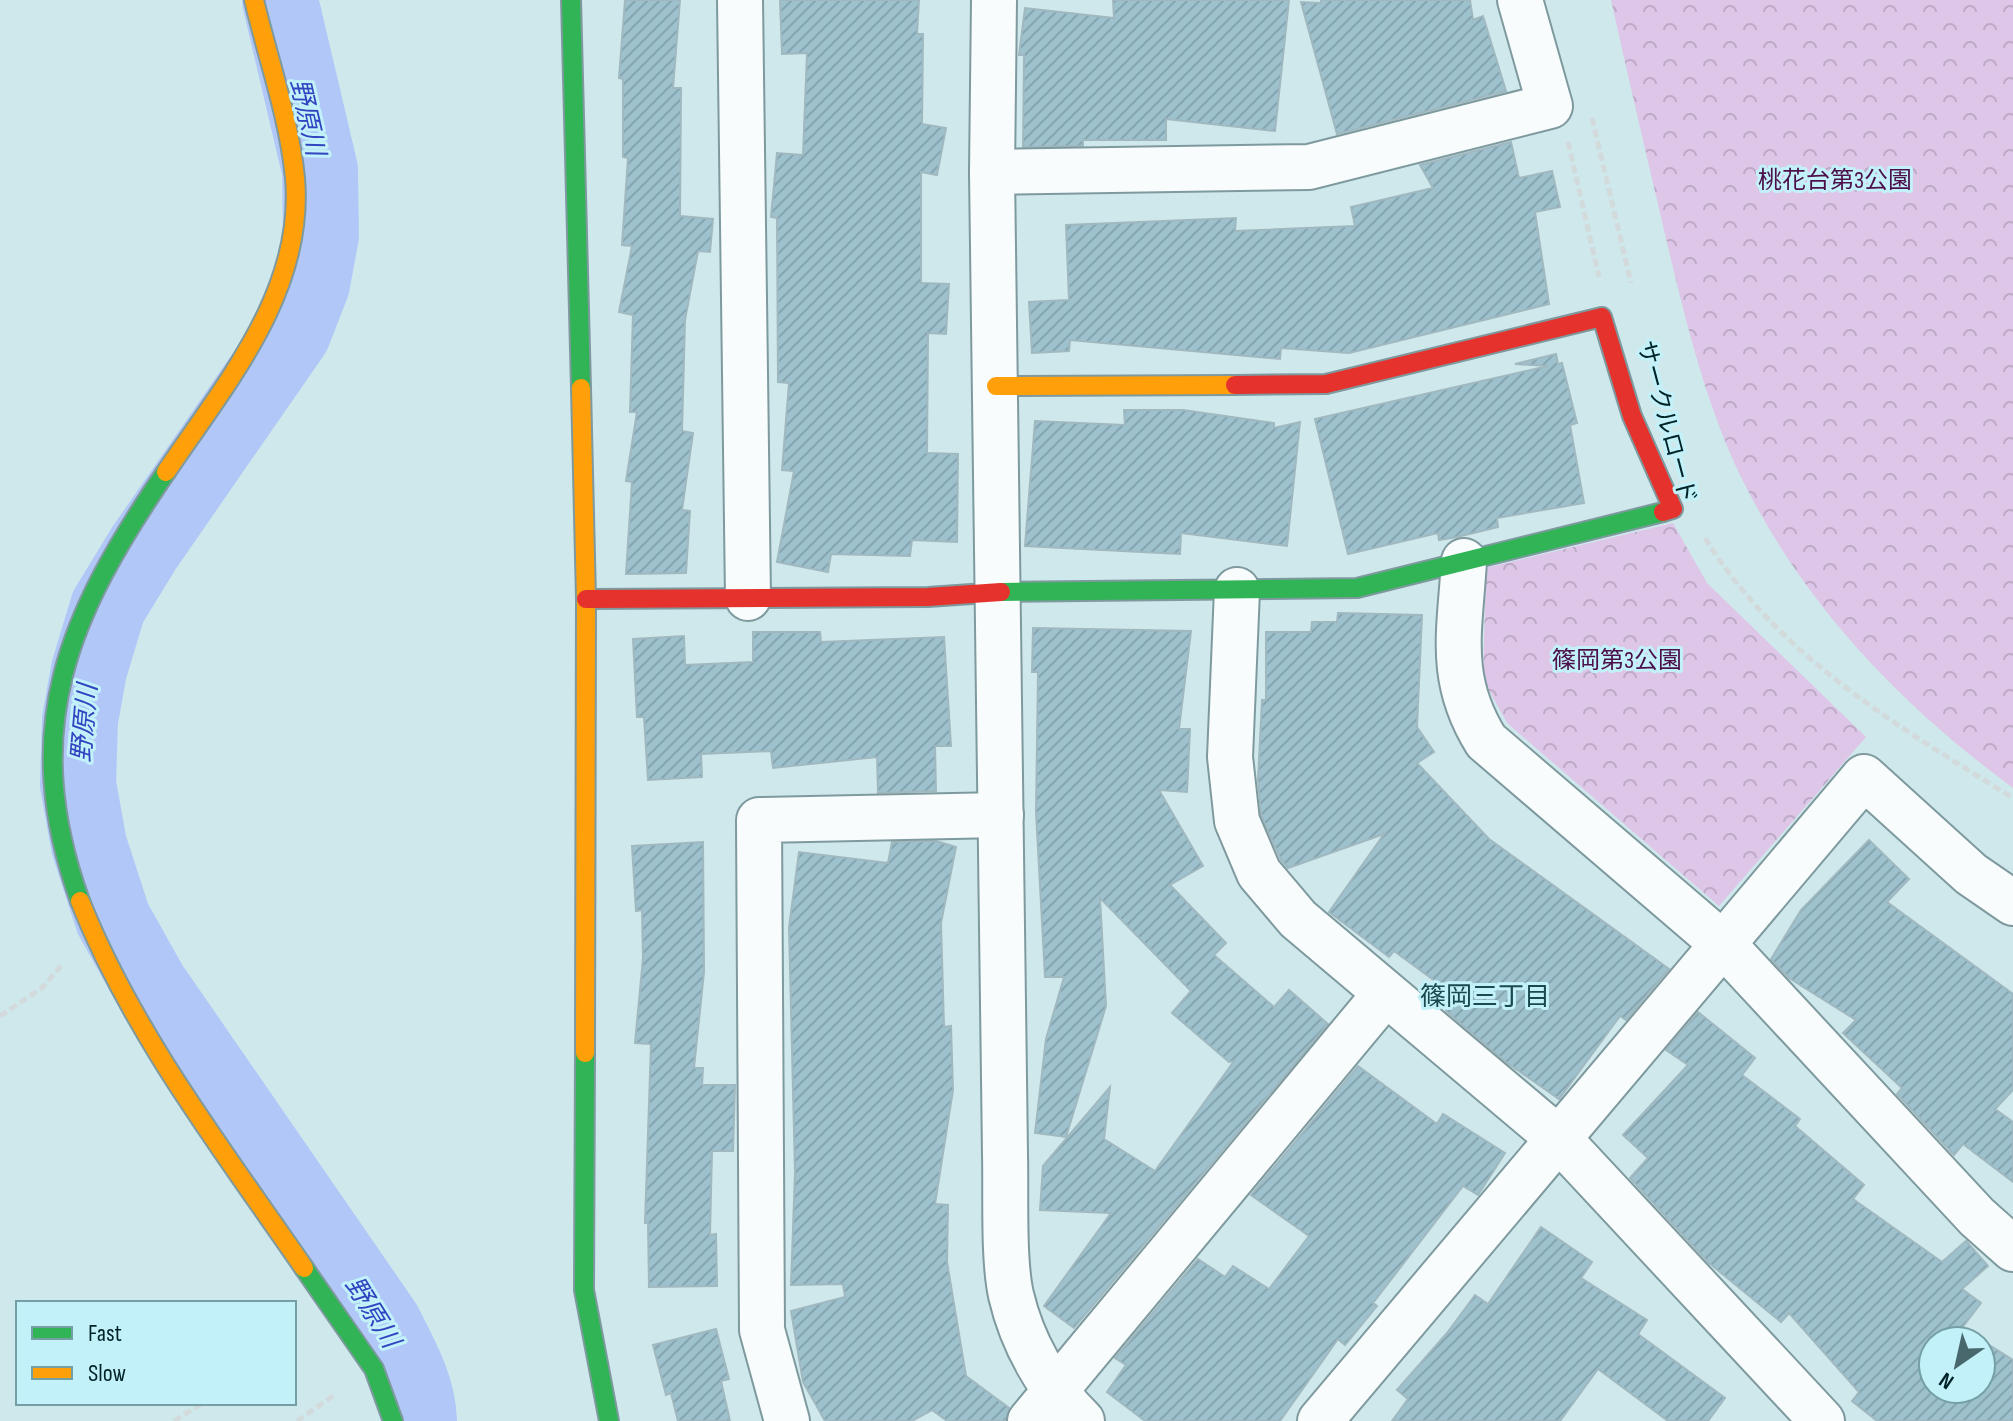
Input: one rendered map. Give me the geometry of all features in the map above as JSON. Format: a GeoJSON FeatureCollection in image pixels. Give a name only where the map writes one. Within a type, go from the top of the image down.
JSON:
{"type":"FeatureCollection","features":[{"type":"Feature","properties":{"kind":"street"},"geometry":{"type":"LineString","coordinates":[[254,0],[295,175],[295,231],[283,280],[254,341],[100,571],[77,621],[59,676],[51,730],[52,784],[66,858],[92,933],[140,1028],[374,1369],[393,1421]]}},
{"type":"Feature","properties":{"kind":"street"},"geometry":{"type":"LineString","coordinates":[[571,0],[586,599],[584,1290],[609,1421]]}},
{"type":"Feature","properties":{"kind":"street"},"geometry":{"type":"LineString","coordinates":[[740,0],[748,598]]}},
{"type":"Feature","properties":{"kind":"street"},"geometry":{"type":"LineString","coordinates":[[994,0],[992,172],[1005,1154],[1011,1293],[1055,1412]]}},
{"type":"Feature","properties":{"kind":"street"},"geometry":{"type":"LineString","coordinates":[[992,172],[1309,167],[1570,106],[1520,0]]}},
{"type":"Feature","properties":{"kind":"street"},"geometry":{"type":"LineString","coordinates":[[586,599],[928,597],[998,592],[1357,588],[1673,509],[1632,416],[1602,317],[1326,384],[996,386]]}},
{"type":"Feature","properties":{"kind":"street"},"geometry":{"type":"LineString","coordinates":[[1464,561],[1458,675],[1472,717],[1486,741],[1724,945],[1977,1217],[2013,1249]]}},
{"type":"Feature","properties":{"kind":"street"},"geometry":{"type":"LineString","coordinates":[[1237,590],[1230,757],[1237,821],[1259,873],[1298,919],[1559,1139],[1822,1421]]}},
{"type":"Feature","properties":{"kind":"street"},"geometry":{"type":"LineString","coordinates":[[1320,1421],[1864,777],[1971,874],[2013,903]]}},
{"type":"Feature","properties":{"kind":"street"},"geometry":{"type":"LineString","coordinates":[[787,1421],[762,1330],[759,820],[1001,815]]}},
{"type":"Feature","properties":{"kind":"street"},"geometry":{"type":"LineString","coordinates":[[1055,1412],[1385,994]]}},
{"type":"Feature","properties":{"kind":"path"},"geometry":{"type":"LineString","coordinates":[[1570,106],[1632,290]]}},
{"type":"Feature","properties":{"kind":"path"},"geometry":{"type":"LineString","coordinates":[[1570,106],[1562,119],[1603,294],[1602,317]]}},
{"type":"Feature","properties":{"kind":"path","name":"サークルロード"},"geometry":{"type":"LineString","coordinates":[[1700,530],[1725,570],[1805,658],[1878,714],[2013,798]]}},
{"type":"Feature","properties":{"kind":"path"},"geometry":{"type":"LineString","coordinates":[[0,1016],[42,988],[92,933]]}},
{"type":"Feature","properties":{"kind":"path"},"geometry":{"type":"LineString","coordinates":[[174,1421],[200,1405]]}},
{"type":"Feature","properties":{"kind":"green space","name":"桃花台第3公園"},"geometry":{"type":"Polygon","coordinates":[[[1611,0],[2013,0],[2013,788],[1933,723],[1860,651],[1797,572],[1744,483],[1718,422],[1688,326],[1611,0]]]}},
{"type":"Feature","properties":{"kind":"green space","name":"篠岡第3公園"},"geometry":{"type":"Polygon","coordinates":[[[1673,523],[1707,583],[1866,737],[1719,906],[1507,723],[1483,679],[1486,568],[1673,523]]]}},
{"type":"Feature","properties":{"kind":"building"},"geometry":{"type":"Polygon","coordinates":[[[625,0],[680,0],[673,88],[681,88],[680,216],[713,219],[710,252],[698,251],[685,320],[682,431],[693,433],[682,510],[690,511],[686,573],[626,574],[632,482],[626,481],[637,412],[630,412],[633,315],[619,312],[632,246],[622,245],[628,158],[623,157],[623,79],[619,78],[625,0]]]}},
{"type":"Feature","properties":{"kind":"building"},"geometry":{"type":"Polygon","coordinates":[[[780,0],[919,0],[917,34],[923,34],[922,124],[946,128],[937,175],[921,172],[921,283],[949,284],[946,334],[928,333],[927,453],[958,454],[957,542],[912,540],[910,556],[831,554],[828,572],[777,562],[794,471],[782,470],[789,383],[778,382],[777,218],[771,217],[777,153],[803,155],[807,53],[782,54],[780,0]]]}},
{"type":"Feature","properties":{"kind":"building"},"geometry":{"type":"Polygon","coordinates":[[[1113,0],[1289,0],[1275,131],[1166,119],[1166,140],[1083,140],[1083,146],[1023,147],[1024,55],[1019,55],[1025,8],[1114,18],[1113,0]]]}},
{"type":"Feature","properties":{"kind":"building"},"geometry":{"type":"Polygon","coordinates":[[[1321,0],[1470,0],[1473,20],[1483,16],[1506,91],[1337,134],[1301,2],[1321,3],[1321,0]]]}},
{"type":"Feature","properties":{"kind":"building"},"geometry":{"type":"Polygon","coordinates":[[[1511,142],[1519,178],[1552,171],[1560,207],[1535,212],[1549,304],[1349,353],[1281,348],[1280,359],[1070,340],[1069,351],[1032,353],[1029,302],[1069,300],[1066,225],[1236,218],[1235,231],[1355,226],[1351,207],[1433,188],[1420,165],[1511,142]]]}},
{"type":"Feature","properties":{"kind":"building"},"geometry":{"type":"Polygon","coordinates":[[[1556,354],[1558,364],[1562,363],[1577,423],[1570,425],[1584,503],[1497,518],[1498,527],[1457,537],[1439,540],[1438,533],[1348,554],[1315,419],[1548,366],[1515,364],[1556,354]]]}},
{"type":"Feature","properties":{"kind":"building"},"geometry":{"type":"Polygon","coordinates":[[[1124,410],[1183,410],[1274,423],[1274,428],[1300,422],[1287,546],[1181,533],[1180,554],[1025,546],[1035,421],[1125,425],[1124,410]]]}},
{"type":"Feature","properties":{"kind":"building"},"geometry":{"type":"Polygon","coordinates":[[[1338,613],[1422,615],[1417,727],[1434,752],[1417,763],[1489,839],[1669,969],[1626,1020],[1620,1016],[1559,1099],[1506,1062],[1446,1011],[1458,998],[1394,951],[1389,957],[1329,912],[1384,834],[1288,868],[1281,860],[1261,815],[1258,780],[1262,700],[1266,700],[1266,632],[1311,632],[1312,622],[1337,622],[1338,613]]]}},
{"type":"Feature","properties":{"kind":"building"},"geometry":{"type":"Polygon","coordinates":[[[1033,628],[1191,631],[1179,729],[1190,729],[1187,792],[1159,790],[1203,866],[1170,885],[1226,943],[1214,955],[1274,1007],[1289,990],[1328,1024],[1074,1328],[1044,1306],[1111,1213],[1040,1210],[1043,1166],[1110,1087],[1104,1139],[1155,1171],[1234,1061],[1229,1062],[1172,1013],[1191,991],[1100,898],[1106,1006],[1066,1137],[1035,1133],[1046,1039],[1064,977],[1045,977],[1036,812],[1038,672],[1032,672],[1033,628]]]}},
{"type":"Feature","properties":{"kind":"building"},"geometry":{"type":"Polygon","coordinates":[[[753,632],[820,632],[821,642],[944,637],[951,746],[935,746],[936,791],[878,793],[877,757],[773,768],[771,751],[701,754],[702,777],[648,780],[644,717],[637,717],[633,639],[684,636],[685,665],[753,662],[753,632]]]}},
{"type":"Feature","properties":{"kind":"building"},"geometry":{"type":"Polygon","coordinates":[[[1869,840],[1909,879],[1887,902],[2013,994],[2013,1090],[1995,1109],[2013,1122],[2013,1182],[1963,1144],[1954,1155],[1897,1094],[1902,1088],[1843,1033],[1856,1020],[1789,978],[1771,959],[1801,910],[1869,840]]]}},
{"type":"Feature","properties":{"kind":"building"},"geometry":{"type":"Polygon","coordinates":[[[936,841],[956,847],[941,923],[944,1027],[951,1026],[953,1090],[935,1204],[948,1205],[947,1262],[966,1376],[1009,1408],[1006,1421],[947,1421],[932,1410],[912,1421],[825,1421],[803,1382],[791,1311],[845,1297],[843,1284],[791,1285],[795,1172],[789,927],[799,852],[888,863],[892,842],[936,841]]]}},
{"type":"Feature","properties":{"kind":"building"},"geometry":{"type":"Polygon","coordinates":[[[703,842],[704,972],[694,1068],[703,1068],[702,1085],[735,1085],[733,1151],[712,1151],[710,1235],[716,1234],[717,1286],[649,1287],[648,1223],[645,1223],[651,1044],[635,1043],[643,958],[642,910],[636,911],[632,846],[703,842]]]}},
{"type":"Feature","properties":{"kind":"building"},"geometry":{"type":"Polygon","coordinates":[[[1698,1012],[1755,1058],[1742,1075],[1800,1119],[1795,1126],[1864,1185],[1853,1199],[1942,1262],[1966,1241],[1988,1266],[1962,1289],[1981,1303],[1964,1325],[1917,1325],[1917,1405],[1997,1405],[1997,1350],[2013,1360],[2013,1421],[1877,1421],[1852,1401],[1859,1392],[1789,1313],[1781,1322],[1709,1263],[1630,1178],[1648,1158],[1623,1135],[1688,1065],[1666,1050],[1698,1012]]]}},
{"type":"Feature","properties":{"kind":"building"},"geometry":{"type":"Polygon","coordinates":[[[1358,1066],[1437,1124],[1443,1114],[1505,1153],[1478,1195],[1463,1186],[1373,1303],[1377,1306],[1345,1345],[1338,1339],[1280,1421],[1145,1421],[1107,1392],[1126,1365],[1115,1358],[1198,1259],[1225,1277],[1233,1266],[1269,1289],[1309,1236],[1251,1195],[1358,1066]]]}},
{"type":"Feature","properties":{"kind":"building"},"geometry":{"type":"Polygon","coordinates":[[[1541,1227],[1592,1262],[1581,1278],[1647,1320],[1638,1334],[1725,1398],[1708,1421],[1668,1421],[1598,1369],[1560,1421],[1392,1421],[1408,1399],[1397,1390],[1447,1333],[1475,1295],[1488,1304],[1541,1227]]]}},
{"type":"Feature","properties":{"kind":"building"},"geometry":{"type":"Polygon","coordinates":[[[716,1329],[729,1379],[721,1381],[730,1421],[678,1421],[671,1393],[666,1395],[653,1345],[716,1329]]]}},
{"type":"Feature","properties":{"kind":"waterway","name":"野原川"},"geometry":{"type":"LineString","coordinates":[[280,0],[320,170],[321,235],[312,284],[293,333],[144,548],[108,607],[89,670],[80,720],[78,784],[89,845],[113,919],[150,985],[384,1324],[411,1383],[419,1421]]}},
{"type":"Feature","properties":{"kind":"traffic: fast"},"geometry":{"type":"LineString","coordinates":[[571,0],[581,388]]}},
{"type":"Feature","properties":{"kind":"traffic: fast"},"geometry":{"type":"LineString","coordinates":[[80,901],[62,839],[54,781],[54,727],[63,676],[79,625],[102,575],[166,472]]}},
{"type":"Feature","properties":{"kind":"traffic: fast"},"geometry":{"type":"LineString","coordinates":[[1001,592],[1357,588],[1663,512]]}},
{"type":"Feature","properties":{"kind":"traffic: fast"},"geometry":{"type":"LineString","coordinates":[[585,1053],[584,1290],[609,1421]]}},
{"type":"Feature","properties":{"kind":"traffic: fast"},"geometry":{"type":"LineString","coordinates":[[304,1268],[374,1369],[393,1421]]}},
{"type":"Feature","properties":{"kind":"traffic: slow"},"geometry":{"type":"LineString","coordinates":[[166,472],[257,334],[288,259],[295,219],[292,155],[254,0]]}},
{"type":"Feature","properties":{"kind":"traffic: slow"},"geometry":{"type":"LineString","coordinates":[[996,386],[1235,385]]}},
{"type":"Feature","properties":{"kind":"traffic: slow"},"geometry":{"type":"LineString","coordinates":[[581,388],[586,599],[585,1053]]}},
{"type":"Feature","properties":{"kind":"traffic: slow"},"geometry":{"type":"LineString","coordinates":[[80,901],[126,998],[153,1044],[304,1268]]}},
{"type":"Feature","properties":{"kind":"traffic: jam"},"geometry":{"type":"LineString","coordinates":[[1235,385],[1326,384],[1602,317],[1632,416],[1673,509],[1663,512]]}},
{"type":"Feature","properties":{"kind":"traffic: jam"},"geometry":{"type":"LineString","coordinates":[[586,599],[928,597],[1001,592]]}},
{"type":"Feature","properties":{"kind":"district","name":"篠岡三丁目"},"geometry":{"type":"Point","coordinates":[1485,996]}}]}
